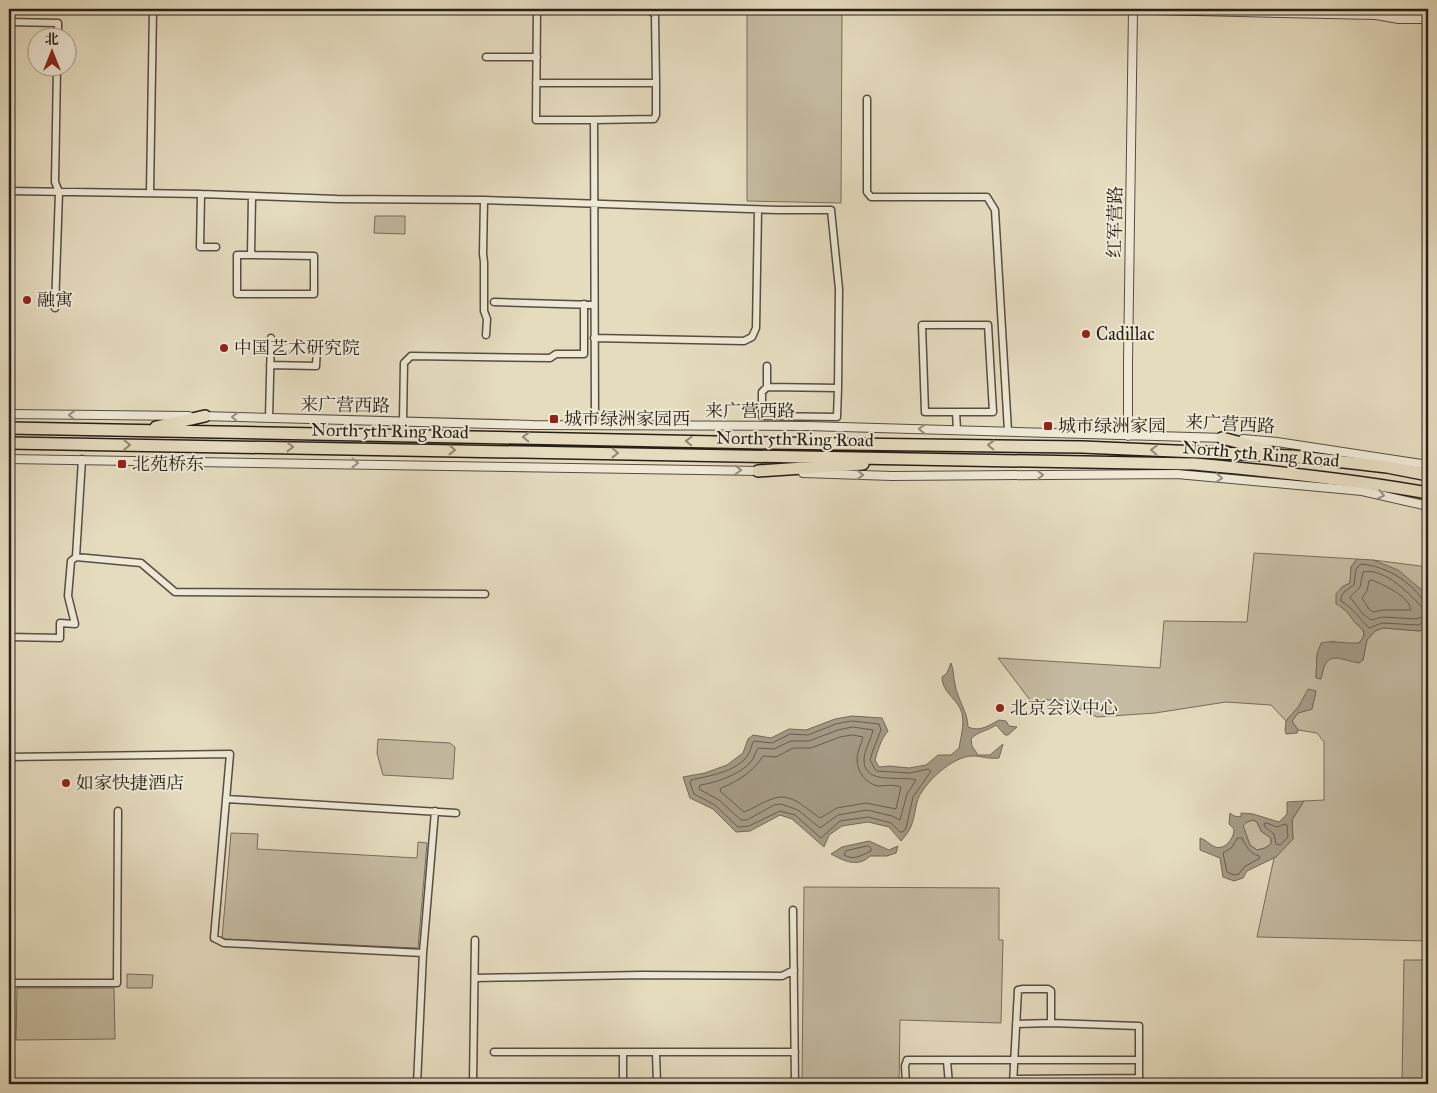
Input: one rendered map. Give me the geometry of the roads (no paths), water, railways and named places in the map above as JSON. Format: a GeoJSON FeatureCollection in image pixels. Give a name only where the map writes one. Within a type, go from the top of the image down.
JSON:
{"type":"FeatureCollection","features":[{"type":"Feature","properties":{"kind":"highway"},"geometry":{"type":"LineString","coordinates":[[135,431],[205,416]]}},
{"type":"Feature","properties":{"kind":"highway","name":"North 5th Ring Road"},"geometry":{"type":"LineString","coordinates":[[9,428],[770,443],[1082,446],[1292,456],[1387,467],[1428,475]]}},
{"type":"Feature","properties":{"kind":"highway"},"geometry":{"type":"LineString","coordinates":[[1222,438],[1292,456]]}},
{"type":"Feature","properties":{"kind":"highway","name":"North 5th Ring Road"},"geometry":{"type":"LineString","coordinates":[[9,443],[1194,464],[1297,473],[1428,493]]}},
{"type":"Feature","properties":{"kind":"highway"},"geometry":{"type":"LineString","coordinates":[[9,449],[52,444]]}},
{"type":"Feature","properties":{"kind":"highway"},"geometry":{"type":"LineString","coordinates":[[758,471],[919,459]]}},
{"type":"Feature","properties":{"kind":"street"},"geometry":{"type":"LineString","coordinates":[[150,193],[153,9]]}},
{"type":"Feature","properties":{"kind":"street"},"geometry":{"type":"LineString","coordinates":[[537,9],[536,120],[654,119],[656,115],[655,15],[648,9]]}},
{"type":"Feature","properties":{"kind":"street","name":"红军营路"},"geometry":{"type":"LineString","coordinates":[[1128,436],[1133,9]]}},
{"type":"Feature","properties":{"kind":"street"},"geometry":{"type":"LineString","coordinates":[[1149,9],[1376,15],[1428,19]]}},
{"type":"Feature","properties":{"kind":"street"},"geometry":{"type":"LineString","coordinates":[[9,22],[58,23],[58,28]]}},
{"type":"Feature","properties":{"kind":"street"},"geometry":{"type":"LineString","coordinates":[[486,57],[536,57]]}},
{"type":"Feature","properties":{"kind":"street"},"geometry":{"type":"LineString","coordinates":[[55,308],[59,192],[55,182],[57,78]]}},
{"type":"Feature","properties":{"kind":"street"},"geometry":{"type":"LineString","coordinates":[[536,83],[656,83]]}},
{"type":"Feature","properties":{"kind":"street"},"geometry":{"type":"LineString","coordinates":[[867,99],[867,192],[872,197],[987,197],[995,210],[1008,431]]}},
{"type":"Feature","properties":{"kind":"street"},"geometry":{"type":"LineString","coordinates":[[594,120],[595,425]]}},
{"type":"Feature","properties":{"kind":"street"},"geometry":{"type":"LineString","coordinates":[[9,191],[200,194],[337,199],[484,200],[758,210],[832,210],[839,289],[837,417],[762,416],[762,392],[767,387],[767,366]]}},
{"type":"Feature","properties":{"kind":"street"},"geometry":{"type":"LineString","coordinates":[[200,194],[200,247],[216,247]]}},
{"type":"Feature","properties":{"kind":"street"},"geometry":{"type":"LineString","coordinates":[[251,255],[252,196]]}},
{"type":"Feature","properties":{"kind":"street"},"geometry":{"type":"LineString","coordinates":[[484,200],[483,254],[484,311],[487,319],[486,335]]}},
{"type":"Feature","properties":{"kind":"street"},"geometry":{"type":"LineString","coordinates":[[594,338],[744,341],[752,337],[756,328],[758,210]]}},
{"type":"Feature","properties":{"kind":"street"},"geometry":{"type":"LineString","coordinates":[[237,255],[251,255],[314,256],[314,294],[237,294],[237,255]]}},
{"type":"Feature","properties":{"kind":"street"},"geometry":{"type":"LineString","coordinates":[[494,302],[594,305]]}},
{"type":"Feature","properties":{"kind":"street"},"geometry":{"type":"LineString","coordinates":[[584,304],[584,354]]}},
{"type":"Feature","properties":{"kind":"street"},"geometry":{"type":"LineString","coordinates":[[922,325],[988,325],[993,412],[956,412],[925,412],[922,325]]}},
{"type":"Feature","properties":{"kind":"street"},"geometry":{"type":"LineString","coordinates":[[268,418],[270,338]]}},
{"type":"Feature","properties":{"kind":"street"},"geometry":{"type":"LineString","coordinates":[[270,347],[317,348],[316,366],[270,365]]}},
{"type":"Feature","properties":{"kind":"street"},"geometry":{"type":"LineString","coordinates":[[403,421],[404,363],[411,356],[550,358],[556,354],[595,354]]}},
{"type":"Feature","properties":{"kind":"street"},"geometry":{"type":"LineString","coordinates":[[767,387],[838,388]]}},
{"type":"Feature","properties":{"kind":"street"},"geometry":{"type":"LineString","coordinates":[[956,412],[957,430]]}},
{"type":"Feature","properties":{"kind":"street","name":"来广营西路"},"geometry":{"type":"LineString","coordinates":[[9,414],[205,416],[595,425],[794,426],[1222,438],[1277,442],[1428,464]]}},
{"type":"Feature","properties":{"kind":"street"},"geometry":{"type":"LineString","coordinates":[[794,426],[795,417]]}},
{"type":"Feature","properties":{"kind":"street"},"geometry":{"type":"LineString","coordinates":[[9,459],[758,471],[892,476],[1176,474],[1362,491],[1428,506]]}},
{"type":"Feature","properties":{"kind":"street"},"geometry":{"type":"LineString","coordinates":[[76,557],[82,459]]}},
{"type":"Feature","properties":{"kind":"street"},"geometry":{"type":"LineString","coordinates":[[9,637],[60,638],[60,624],[75,624],[68,596],[71,561],[76,557],[141,563],[175,592],[485,594]]}},
{"type":"Feature","properties":{"kind":"street"},"geometry":{"type":"LineString","coordinates":[[9,757],[230,754],[214,938],[224,943],[423,953]]}},
{"type":"Feature","properties":{"kind":"street"},"geometry":{"type":"LineString","coordinates":[[226,799],[456,813]]}},
{"type":"Feature","properties":{"kind":"street"},"geometry":{"type":"LineString","coordinates":[[9,984],[117,983],[118,811]]}},
{"type":"Feature","properties":{"kind":"street"},"geometry":{"type":"LineString","coordinates":[[417,1084],[423,953],[435,811]]}},
{"type":"Feature","properties":{"kind":"street"},"geometry":{"type":"LineString","coordinates":[[794,910],[795,1084]]}},
{"type":"Feature","properties":{"kind":"street"},"geometry":{"type":"LineString","coordinates":[[473,1084],[475,940]]}},
{"type":"Feature","properties":{"kind":"street"},"geometry":{"type":"LineString","coordinates":[[474,978],[642,975],[782,976],[794,970]]}},
{"type":"Feature","properties":{"kind":"street"},"geometry":{"type":"LineString","coordinates":[[1016,1024],[1052,1022],[1139,1026],[1138,1078],[1014,1082],[1014,1060],[1016,1024],[1018,990],[1051,991],[1052,1022]]}},
{"type":"Feature","properties":{"kind":"street"},"geometry":{"type":"LineString","coordinates":[[494,1052],[794,1052]]}},
{"type":"Feature","properties":{"kind":"street"},"geometry":{"type":"LineString","coordinates":[[623,1053],[624,1084]]}},
{"type":"Feature","properties":{"kind":"street"},"geometry":{"type":"LineString","coordinates":[[656,1053],[656,1084]]}},
{"type":"Feature","properties":{"kind":"street"},"geometry":{"type":"LineString","coordinates":[[906,1084],[905,1066],[907,1060],[1139,1060]]}},
{"type":"Feature","properties":{"kind":"street"},"geometry":{"type":"LineString","coordinates":[[948,1061],[949,1084]]}},
{"type":"Feature","properties":{"kind":"water"},"geometry":{"type":"Polygon","coordinates":[[[1357,559],[1373,560],[1398,570],[1423,591],[1428,600],[1428,625],[1420,631],[1383,628],[1375,631],[1367,640],[1363,660],[1359,663],[1334,658],[1326,663],[1321,679],[1316,678],[1317,654],[1321,643],[1359,643],[1364,635],[1363,630],[1348,613],[1336,604],[1336,594],[1342,587],[1350,583],[1351,567],[1357,559]]]}},
{"type":"Feature","properties":{"kind":"water"},"geometry":{"type":"Polygon","coordinates":[[[951,663],[956,690],[968,721],[968,727],[980,729],[999,720],[1006,721],[1009,726],[1017,727],[1008,735],[1005,735],[996,725],[971,739],[972,746],[978,755],[990,755],[1003,744],[999,758],[964,757],[939,772],[920,795],[911,827],[901,841],[889,827],[868,822],[842,826],[829,835],[824,847],[792,819],[780,815],[750,831],[736,832],[713,809],[690,798],[683,777],[705,773],[727,765],[743,753],[748,739],[753,735],[771,738],[789,729],[806,730],[835,719],[852,716],[882,718],[888,731],[875,760],[879,767],[909,768],[926,765],[938,755],[951,755],[959,748],[963,722],[962,712],[958,704],[946,690],[943,682],[942,677],[947,673],[951,663]]]}},
{"type":"Feature","properties":{"kind":"water"},"geometry":{"type":"Polygon","coordinates":[[[1308,689],[1316,691],[1312,709],[1298,713],[1292,721],[1298,730],[1297,733],[1286,734],[1286,721],[1299,706],[1308,689]]]}},
{"type":"Feature","properties":{"kind":"water"},"geometry":{"type":"Polygon","coordinates":[[[1304,801],[1292,820],[1293,839],[1276,857],[1247,871],[1243,878],[1234,881],[1223,877],[1220,858],[1200,850],[1200,838],[1217,847],[1228,844],[1234,833],[1234,829],[1229,824],[1230,813],[1241,817],[1241,813],[1253,814],[1279,822],[1287,814],[1287,802],[1304,801]],[[1253,820],[1243,826],[1250,845],[1257,850],[1271,844],[1271,838],[1261,831],[1257,822],[1253,820]]]}},
{"type":"Feature","properties":{"kind":"water"},"geometry":{"type":"Polygon","coordinates":[[[869,841],[889,850],[898,846],[896,853],[887,856],[870,856],[861,862],[846,861],[831,854],[842,847],[869,841]]]}},
{"type":"Feature","properties":{"kind":"place","name":"融寓"},"geometry":{"type":"Point","coordinates":[27,300]}},
{"type":"Feature","properties":{"kind":"place","name":"Cadillac"},"geometry":{"type":"Point","coordinates":[1086,334]}},
{"type":"Feature","properties":{"kind":"place","name":"中国艺术研究院"},"geometry":{"type":"Point","coordinates":[224,348]}},
{"type":"Feature","properties":{"kind":"place","name":"城市绿洲家园西"},"geometry":{"type":"Point","coordinates":[554,419]}},
{"type":"Feature","properties":{"kind":"place","name":"城市绿洲家园"},"geometry":{"type":"Point","coordinates":[1048,426]}},
{"type":"Feature","properties":{"kind":"place","name":"北苑桥东"},"geometry":{"type":"Point","coordinates":[122,464]}},
{"type":"Feature","properties":{"kind":"place","name":"北京会议中心"},"geometry":{"type":"Point","coordinates":[1000,708]}},
{"type":"Feature","properties":{"kind":"place","name":"如家快捷酒店"},"geometry":{"type":"Point","coordinates":[66,783]}}]}
